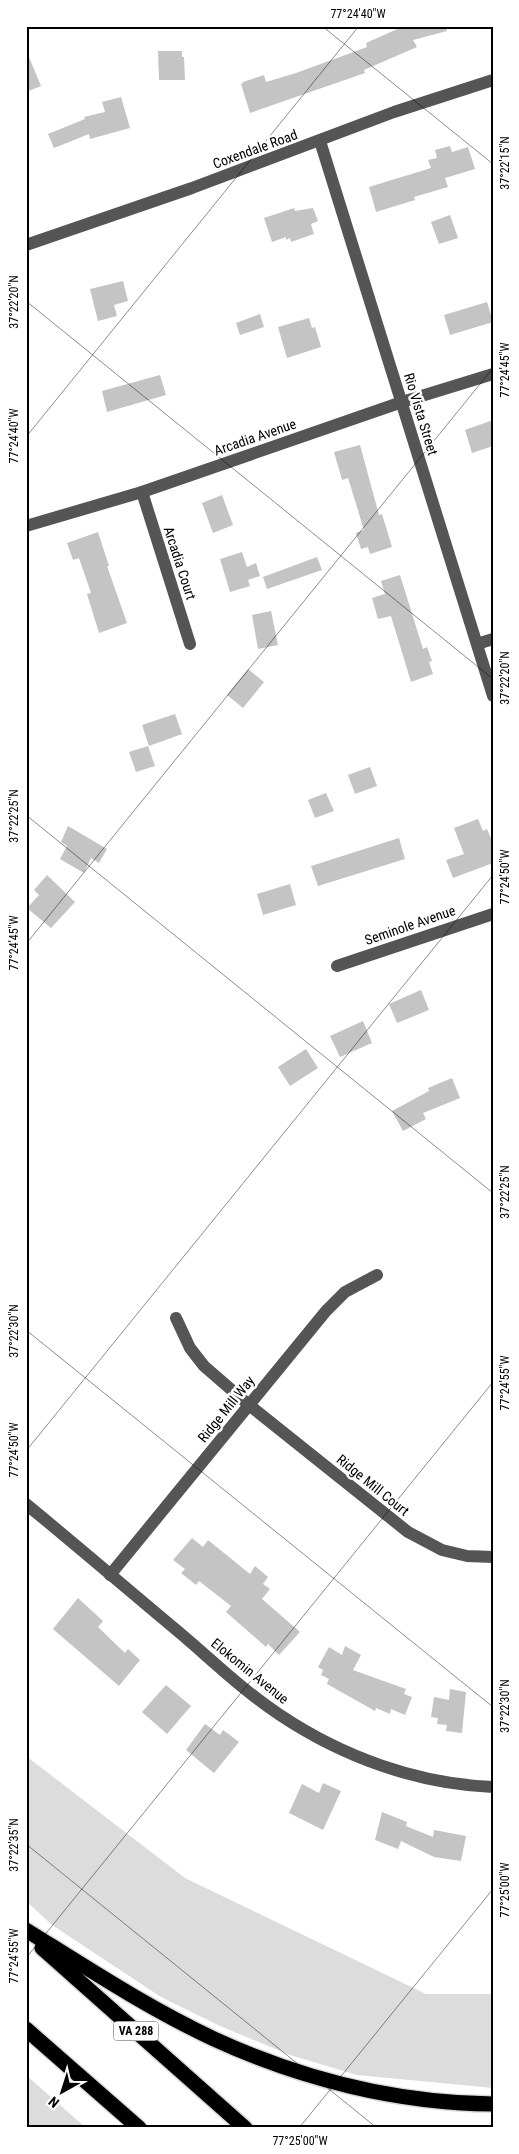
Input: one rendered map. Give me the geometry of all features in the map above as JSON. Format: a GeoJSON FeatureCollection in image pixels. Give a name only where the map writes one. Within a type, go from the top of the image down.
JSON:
{"type":"FeatureCollection","features":[{"type":"Feature","properties":{"kind":"highway"},"geometry":{"type":"LineString","coordinates":[[26,1930],[122,1990],[212,2038],[260,2058],[333,2082],[374,2091],[427,2100],[493,2104]]}},
{"type":"Feature","properties":{"kind":"highway","name":"VA 288"},"geometry":{"type":"LineString","coordinates":[[26,1935],[245,2128]]}},
{"type":"Feature","properties":{"kind":"highway"},"geometry":{"type":"LineString","coordinates":[[26,2028],[139,2128]]}},
{"type":"Feature","properties":{"kind":"street","name":"Coxendale Road"},"geometry":{"type":"LineString","coordinates":[[26,245],[192,188],[394,112],[493,80]]}},
{"type":"Feature","properties":{"kind":"street","name":"Rio Vista Street"},"geometry":{"type":"LineString","coordinates":[[320,141],[493,696]]}},
{"type":"Feature","properties":{"kind":"street","name":"Arcadia Avenue"},"geometry":{"type":"LineString","coordinates":[[26,526],[142,492],[402,402],[493,374]]}},
{"type":"Feature","properties":{"kind":"street","name":"Arcadia Court"},"geometry":{"type":"LineString","coordinates":[[142,492],[190,644]]}},
{"type":"Feature","properties":{"kind":"street"},"geometry":{"type":"LineString","coordinates":[[477,644],[493,639]]}},
{"type":"Feature","properties":{"kind":"street","name":"Seminole Avenue"},"geometry":{"type":"LineString","coordinates":[[337,966],[493,914]]}},
{"type":"Feature","properties":{"kind":"street","name":"Ridge Mill Way"},"geometry":{"type":"LineString","coordinates":[[110,1574],[335,1301],[345,1292],[377,1275]]}},
{"type":"Feature","properties":{"kind":"street","name":"Ridge Mill Court"},"geometry":{"type":"LineString","coordinates":[[176,1318],[196,1357],[249,1405],[408,1532],[442,1550],[467,1556],[493,1557]]}},
{"type":"Feature","properties":{"kind":"street","name":"Elokomin Avenue"},"geometry":{"type":"LineString","coordinates":[[26,1504],[278,1714],[321,1740],[381,1766],[412,1775],[465,1785],[493,1787]]}},
{"type":"Feature","properties":{"kind":"shaded area"},"geometry":{"type":"Polygon","coordinates":[[[26,1756],[185,1878],[426,1994],[493,1994],[493,2088],[357,2075],[290,2055],[220,2026],[161,1997],[52,1925],[26,1901],[26,1756]]]}},
{"type":"Feature","properties":{"kind":"shaded area"},"geometry":{"type":"Polygon","coordinates":[[[26,2075],[86,2128],[26,2128],[26,2075]]]}},
{"type":"Feature","properties":{"kind":"building"},"geometry":{"type":"Polygon","coordinates":[[[404,26],[446,26],[447,31],[413,40],[417,47],[364,70],[365,73],[250,113],[241,84],[243,82],[264,75],[266,82],[296,73],[367,47],[366,43],[404,26]]]}},
{"type":"Feature","properties":{"kind":"building"},"geometry":{"type":"Polygon","coordinates":[[[26,50],[41,86],[26,92],[26,50]]]}},
{"type":"Feature","properties":{"kind":"building"},"geometry":{"type":"Polygon","coordinates":[[[158,51],[182,51],[185,80],[159,80],[158,51]]]}},
{"type":"Feature","properties":{"kind":"building"},"geometry":{"type":"Polygon","coordinates":[[[121,97],[130,128],[90,139],[89,134],[54,148],[48,134],[85,119],[84,117],[105,112],[102,102],[121,97]]]}},
{"type":"Feature","properties":{"kind":"building"},"geometry":{"type":"Polygon","coordinates":[[[450,146],[452,152],[468,147],[475,169],[445,178],[448,187],[414,197],[415,200],[376,212],[369,187],[431,168],[428,160],[437,158],[435,150],[450,146]]]}},
{"type":"Feature","properties":{"kind":"building"},"geometry":{"type":"Polygon","coordinates":[[[294,208],[295,211],[313,208],[318,221],[311,224],[314,234],[291,242],[290,238],[286,240],[286,237],[272,242],[264,218],[294,208]]]}},
{"type":"Feature","properties":{"kind":"building"},"geometry":{"type":"Polygon","coordinates":[[[450,215],[458,238],[439,244],[431,222],[450,215]]]}},
{"type":"Feature","properties":{"kind":"building"},"geometry":{"type":"Polygon","coordinates":[[[123,281],[128,301],[114,305],[117,316],[98,321],[90,289],[123,281]]]}},
{"type":"Feature","properties":{"kind":"building"},"geometry":{"type":"Polygon","coordinates":[[[487,302],[493,322],[450,335],[444,315],[487,302]]]}},
{"type":"Feature","properties":{"kind":"building"},"geometry":{"type":"Polygon","coordinates":[[[260,314],[264,327],[240,335],[236,323],[260,314]]]}},
{"type":"Feature","properties":{"kind":"building"},"geometry":{"type":"Polygon","coordinates":[[[309,318],[312,328],[315,327],[321,347],[287,358],[278,327],[309,318]]]}},
{"type":"Feature","properties":{"kind":"building"},"geometry":{"type":"Polygon","coordinates":[[[160,375],[166,395],[107,412],[102,391],[160,375]]]}},
{"type":"Feature","properties":{"kind":"building"},"geometry":{"type":"Polygon","coordinates":[[[493,420],[493,446],[472,453],[465,430],[493,420]]]}},
{"type":"Feature","properties":{"kind":"building"},"geometry":{"type":"Polygon","coordinates":[[[360,445],[379,515],[382,514],[392,547],[370,554],[368,547],[361,549],[356,533],[364,530],[348,478],[342,480],[334,452],[360,445]]]}},
{"type":"Feature","properties":{"kind":"building"},"geometry":{"type":"Polygon","coordinates":[[[222,495],[233,525],[213,533],[202,503],[222,495]]]}},
{"type":"Feature","properties":{"kind":"building"},"geometry":{"type":"Polygon","coordinates":[[[98,532],[109,566],[107,566],[127,623],[99,633],[87,594],[91,593],[79,558],[73,560],[67,543],[98,532]]]}},
{"type":"Feature","properties":{"kind":"building"},"geometry":{"type":"Polygon","coordinates":[[[242,552],[247,567],[256,563],[260,576],[248,580],[250,586],[230,592],[220,559],[242,552]]]}},
{"type":"Feature","properties":{"kind":"building"},"geometry":{"type":"Polygon","coordinates":[[[317,557],[322,570],[267,589],[263,577],[317,557]]]}},
{"type":"Feature","properties":{"kind":"building"},"geometry":{"type":"Polygon","coordinates":[[[400,575],[423,649],[427,647],[432,661],[429,662],[433,674],[411,682],[391,616],[378,619],[372,598],[385,594],[381,581],[400,575]]]}},
{"type":"Feature","properties":{"kind":"building"},"geometry":{"type":"Polygon","coordinates":[[[271,611],[278,645],[258,649],[252,615],[271,611]]]}},
{"type":"Feature","properties":{"kind":"building"},"geometry":{"type":"Polygon","coordinates":[[[248,669],[264,682],[243,708],[227,695],[248,669]]]}},
{"type":"Feature","properties":{"kind":"building"},"geometry":{"type":"Polygon","coordinates":[[[175,714],[182,734],[149,746],[142,725],[175,714]]]}},
{"type":"Feature","properties":{"kind":"building"},"geometry":{"type":"Polygon","coordinates":[[[148,746],[155,766],[136,772],[129,752],[148,746]]]}},
{"type":"Feature","properties":{"kind":"building"},"geometry":{"type":"Polygon","coordinates":[[[370,767],[377,786],[355,794],[348,775],[370,767]]]}},
{"type":"Feature","properties":{"kind":"building"},"geometry":{"type":"Polygon","coordinates":[[[326,793],[334,811],[315,818],[308,800],[326,793]]]}},
{"type":"Feature","properties":{"kind":"building"},"geometry":{"type":"Polygon","coordinates":[[[478,819],[483,831],[487,829],[493,843],[493,863],[453,878],[446,860],[464,854],[454,828],[478,819]]]}},
{"type":"Feature","properties":{"kind":"building"},"geometry":{"type":"Polygon","coordinates":[[[68,826],[107,849],[99,863],[91,858],[84,873],[60,859],[67,846],[61,842],[68,826]]]}},
{"type":"Feature","properties":{"kind":"building"},"geometry":{"type":"Polygon","coordinates":[[[399,838],[405,859],[318,886],[311,866],[399,838]]]}},
{"type":"Feature","properties":{"kind":"building"},"geometry":{"type":"Polygon","coordinates":[[[47,875],[75,902],[51,928],[27,908],[39,895],[34,890],[47,875]]]}},
{"type":"Feature","properties":{"kind":"building"},"geometry":{"type":"Polygon","coordinates":[[[290,884],[296,905],[263,915],[257,894],[290,884]]]}},
{"type":"Feature","properties":{"kind":"building"},"geometry":{"type":"Polygon","coordinates":[[[421,990],[429,1010],[397,1023],[389,1004],[421,990]]]}},
{"type":"Feature","properties":{"kind":"building"},"geometry":{"type":"Polygon","coordinates":[[[363,1021],[372,1043],[340,1057],[330,1036],[363,1021]]]}},
{"type":"Feature","properties":{"kind":"building"},"geometry":{"type":"Polygon","coordinates":[[[306,1049],[318,1068],[290,1086],[278,1067],[306,1049]]]}},
{"type":"Feature","properties":{"kind":"building"},"geometry":{"type":"Polygon","coordinates":[[[452,1078],[460,1098],[423,1113],[426,1119],[403,1131],[392,1111],[429,1091],[428,1088],[452,1078]]]}},
{"type":"Feature","properties":{"kind":"building"},"geometry":{"type":"Polygon","coordinates":[[[192,1538],[203,1547],[208,1540],[250,1574],[255,1566],[268,1577],[263,1584],[270,1589],[262,1599],[300,1632],[279,1655],[268,1644],[266,1647],[226,1612],[231,1606],[199,1581],[196,1585],[181,1573],[185,1569],[173,1560],[192,1538]]]}},
{"type":"Feature","properties":{"kind":"building"},"geometry":{"type":"Polygon","coordinates":[[[78,1598],[103,1621],[98,1627],[125,1653],[128,1649],[140,1660],[119,1686],[53,1629],[78,1598]]]}},
{"type":"Feature","properties":{"kind":"building"},"geometry":{"type":"Polygon","coordinates":[[[345,1646],[361,1655],[353,1670],[406,1689],[404,1694],[412,1697],[405,1715],[391,1709],[390,1714],[376,1708],[375,1711],[327,1684],[329,1679],[321,1675],[323,1670],[318,1667],[329,1647],[342,1655],[345,1646]]]}},
{"type":"Feature","properties":{"kind":"building"},"geometry":{"type":"Polygon","coordinates":[[[166,1685],[191,1706],[167,1734],[142,1712],[166,1685]]]}},
{"type":"Feature","properties":{"kind":"building"},"geometry":{"type":"Polygon","coordinates":[[[450,1689],[466,1692],[462,1733],[446,1731],[447,1725],[437,1724],[438,1718],[431,1717],[434,1697],[449,1700],[450,1689]]]}},
{"type":"Feature","properties":{"kind":"building"},"geometry":{"type":"Polygon","coordinates":[[[205,1724],[220,1735],[223,1730],[239,1742],[214,1773],[186,1750],[205,1724]]]}},
{"type":"Feature","properties":{"kind":"building"},"geometry":{"type":"Polygon","coordinates":[[[323,1783],[341,1791],[323,1830],[289,1813],[302,1784],[319,1793],[323,1783]]]}},
{"type":"Feature","properties":{"kind":"building"},"geometry":{"type":"Polygon","coordinates":[[[382,1812],[407,1822],[406,1826],[433,1837],[434,1830],[466,1836],[461,1861],[434,1857],[401,1841],[398,1849],[375,1840],[382,1812]]]}}]}
